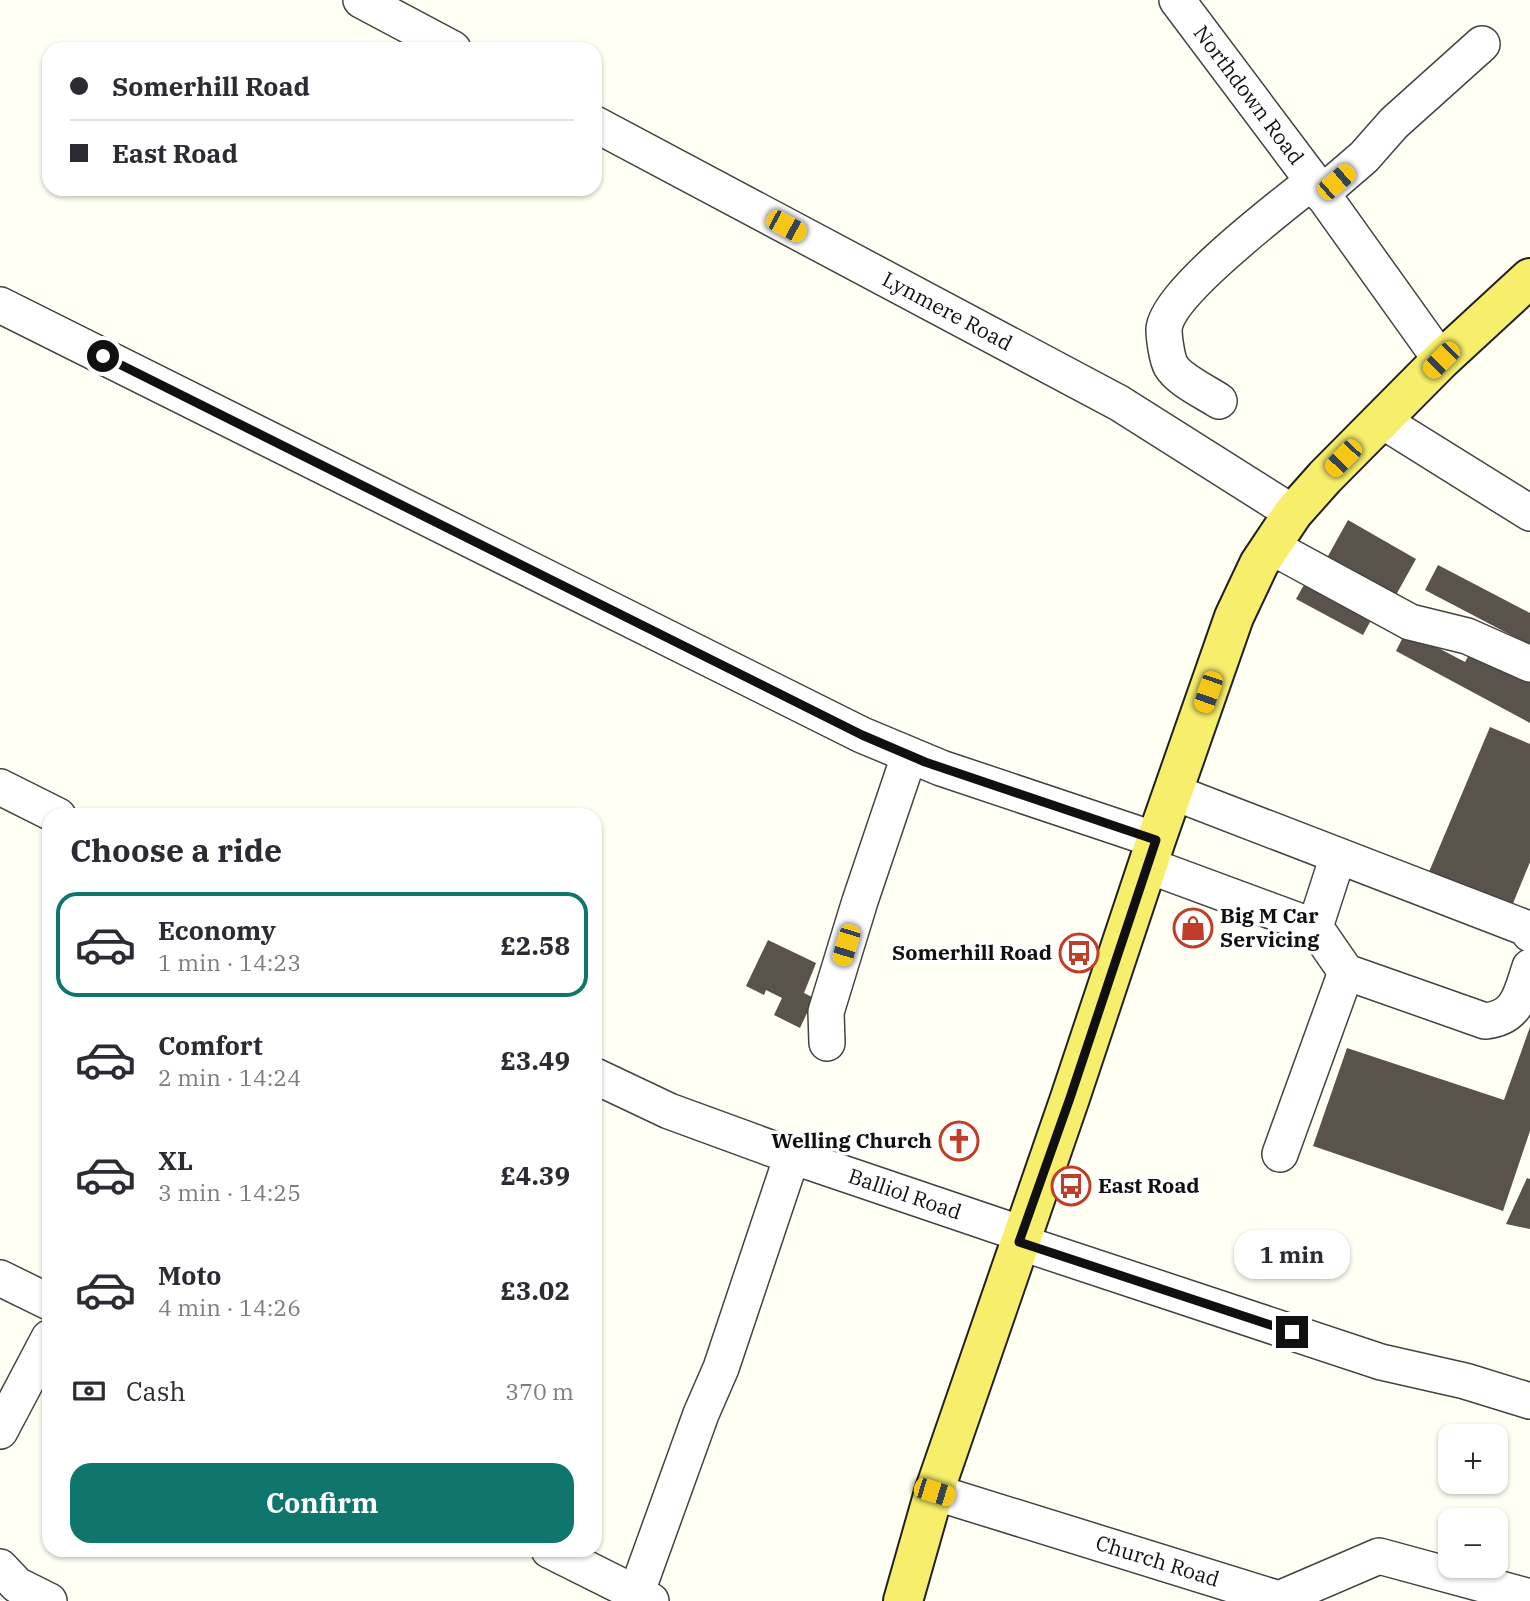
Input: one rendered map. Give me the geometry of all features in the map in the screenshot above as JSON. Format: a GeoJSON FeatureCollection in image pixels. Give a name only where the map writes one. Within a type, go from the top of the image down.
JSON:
{"type":"FeatureCollection","features":[{"type":"Feature","properties":{"kind":"main road"},"geometry":{"type":"LineString","coordinates":[[903,1601],[934,1492],[1070,1098],[1151,852],[1234,617],[1259,564],[1293,513],[1381,420],[1530,278]]}},
{"type":"Feature","properties":{"kind":"street"},"geometry":{"type":"LineString","coordinates":[[360,0],[440,42]]}},
{"type":"Feature","properties":{"kind":"street","name":"Northdown Road"},"geometry":{"type":"LineString","coordinates":[[1181,1],[1441,360]]}},
{"type":"Feature","properties":{"kind":"street"},"geometry":{"type":"LineString","coordinates":[[1219,401],[1171,367],[1164,328],[1177,305],[1214,262],[1317,187],[1364,157],[1394,122],[1482,44]]}},
{"type":"Feature","properties":{"kind":"street","name":"Lynmere Road"},"geometry":{"type":"LineString","coordinates":[[602,128],[1119,403],[1293,513]]}},
{"type":"Feature","properties":{"kind":"street"},"geometry":{"type":"LineString","coordinates":[[0,306],[862,735],[1151,852],[1314,927],[1346,972],[1485,1021],[1499,1020],[1510,1012],[1520,999],[1530,967]]}},
{"type":"Feature","properties":{"kind":"street"},"geometry":{"type":"LineString","coordinates":[[1381,420],[1530,513]]}},
{"type":"Feature","properties":{"kind":"street"},"geometry":{"type":"LineString","coordinates":[[1270,545],[1410,621],[1467,636],[1530,664]]}},
{"type":"Feature","properties":{"kind":"street"},"geometry":{"type":"LineString","coordinates":[[827,1043],[826,1012],[909,756]]}},
{"type":"Feature","properties":{"kind":"street"},"geometry":{"type":"LineString","coordinates":[[0,787],[42,808]]}},
{"type":"Feature","properties":{"kind":"street"},"geometry":{"type":"LineString","coordinates":[[1173,792],[1529,926]]}},
{"type":"Feature","properties":{"kind":"street"},"geometry":{"type":"LineString","coordinates":[[1314,927],[1338,856]]}},
{"type":"Feature","properties":{"kind":"street"},"geometry":{"type":"LineString","coordinates":[[1280,1154],[1346,972]]}},
{"type":"Feature","properties":{"kind":"street","name":"Balliol Road"},"geometry":{"type":"LineString","coordinates":[[602,1079],[669,1111],[1020,1238]]}},
{"type":"Feature","properties":{"kind":"street"},"geometry":{"type":"LineString","coordinates":[[562,1557],[644,1597],[701,1414],[721,1368],[792,1156]]}},
{"type":"Feature","properties":{"kind":"street"},"geometry":{"type":"LineString","coordinates":[[1020,1238],[1381,1362],[1465,1381],[1530,1401]]}},
{"type":"Feature","properties":{"kind":"street"},"geometry":{"type":"LineString","coordinates":[[0,1278],[42,1299]]}},
{"type":"Feature","properties":{"kind":"street"},"geometry":{"type":"LineString","coordinates":[[0,1431],[42,1351]]}},
{"type":"Feature","properties":{"kind":"street","name":"Church Road"},"geometry":{"type":"LineString","coordinates":[[934,1492],[1279,1599],[1378,1556],[1530,1597]]}},
{"type":"Feature","properties":{"kind":"street"},"geometry":{"type":"LineString","coordinates":[[0,1567],[16,1585],[49,1601]]}},
{"type":"Feature","properties":{"kind":"building"},"geometry":{"type":"Polygon","coordinates":[[[1348,520],[1416,559],[1391,604],[1323,565],[1348,520]]]}},
{"type":"Feature","properties":{"kind":"building"},"geometry":{"type":"Polygon","coordinates":[[[1438,565],[1530,613],[1530,645],[1425,590],[1438,565]]]}},
{"type":"Feature","properties":{"kind":"building"},"geometry":{"type":"Polygon","coordinates":[[[1309,576],[1376,611],[1363,635],[1296,599],[1309,576]]]}},
{"type":"Feature","properties":{"kind":"building"},"geometry":{"type":"Polygon","coordinates":[[[1406,631],[1465,662],[1471,651],[1530,683],[1530,723],[1396,651],[1406,631]]]}},
{"type":"Feature","properties":{"kind":"building"},"geometry":{"type":"Polygon","coordinates":[[[1490,727],[1530,744],[1530,862],[1509,913],[1426,879],[1490,727]]]}},
{"type":"Feature","properties":{"kind":"building"},"geometry":{"type":"Polygon","coordinates":[[[768,940],[816,963],[804,993],[814,998],[800,1028],[774,1015],[782,998],[766,990],[764,995],[746,986],[768,940]]]}},
{"type":"Feature","properties":{"kind":"building"},"geometry":{"type":"Polygon","coordinates":[[[1530,1027],[1530,1131],[1503,1211],[1313,1146],[1347,1048],[1504,1100],[1530,1027]]]}},
{"type":"Feature","properties":{"kind":"building"},"geometry":{"type":"Polygon","coordinates":[[[1527,1178],[1530,1179],[1530,1229],[1506,1224],[1527,1178]]]}},
{"type":"Feature","properties":{"kind":"place","name":"Big M Car Servicing"},"geometry":{"type":"Point","coordinates":[1193,928]}},
{"type":"Feature","properties":{"kind":"place","name":"Somerhill Road"},"geometry":{"type":"Point","coordinates":[1079,953]}},
{"type":"Feature","properties":{"kind":"place","name":"Welling Church"},"geometry":{"type":"Point","coordinates":[959,1141]}},
{"type":"Feature","properties":{"kind":"place","name":"East Road"},"geometry":{"type":"Point","coordinates":[1071,1186]}},
{"type":"Feature","properties":{"kind":"route"},"geometry":{"type":"LineString","coordinates":[[103,356],[862,735],[925,762],[1156,840],[1019,1242],[1292,1332]]}}]}
